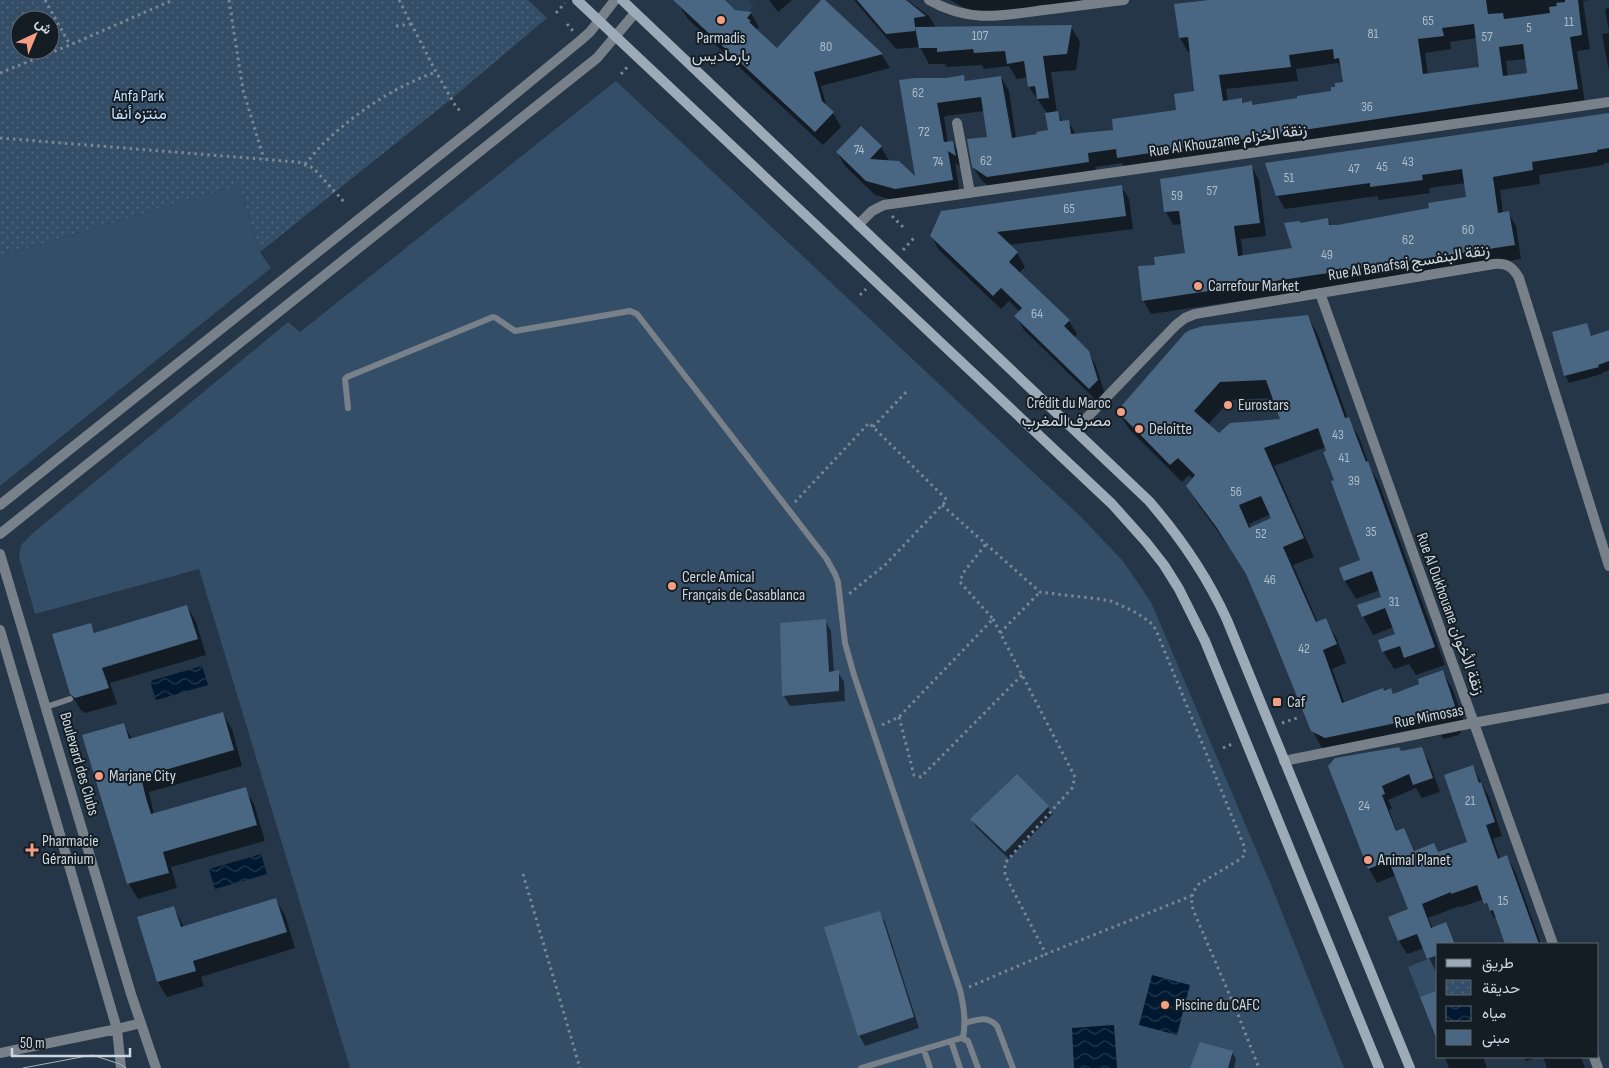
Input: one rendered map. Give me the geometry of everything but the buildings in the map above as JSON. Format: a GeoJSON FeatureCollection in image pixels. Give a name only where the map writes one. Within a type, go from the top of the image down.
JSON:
{"type":"FeatureCollection","features":[{"type":"Feature","properties":{"kind":"main road"},"geometry":{"type":"LineString","coordinates":[[577,0],[1112,504],[1164,565],[1189,608],[1220,676],[1379,1068]]}},
{"type":"Feature","properties":{"kind":"main road"},"geometry":{"type":"LineString","coordinates":[[622,0],[1149,501],[1179,537],[1203,573],[1227,620],[1410,1068]]}},
{"type":"Feature","properties":{"kind":"street"},"geometry":{"type":"LineString","coordinates":[[0,505],[481,122],[581,40],[600,21],[615,0]]}},
{"type":"Feature","properties":{"kind":"street"},"geometry":{"type":"LineString","coordinates":[[929,0],[963,14],[994,17],[1124,0]]}},
{"type":"Feature","properties":{"kind":"street"},"geometry":{"type":"LineString","coordinates":[[0,534],[590,64],[603,52],[635,13]]}},
{"type":"Feature","properties":{"kind":"street","name":"Rue Al Khouzame زنقة الخزام"},"geometry":{"type":"LineString","coordinates":[[858,225],[872,211],[882,206],[1609,102]]}},
{"type":"Feature","properties":{"kind":"street"},"geometry":{"type":"LineString","coordinates":[[957,124],[970,193]]}},
{"type":"Feature","properties":{"kind":"street","name":"Rue Al Banafsaj زنقة البنفسج"},"geometry":{"type":"LineString","coordinates":[[1075,430],[1184,318],[1195,314],[1501,263],[1511,267],[1519,278],[1609,566]]}},
{"type":"Feature","properties":{"kind":"street","name":"Rue Al Oukhouane زنقة الأخوان"},"geometry":{"type":"LineString","coordinates":[[1320,293],[1553,943]]}},
{"type":"Feature","properties":{"kind":"street","name":"Boulevard des Clubs"},"geometry":{"type":"LineString","coordinates":[[0,554],[156,1068]]}},
{"type":"Feature","properties":{"kind":"street"},"geometry":{"type":"LineString","coordinates":[[0,630],[117,1029],[120,1068]]}},
{"type":"Feature","properties":{"kind":"street","name":"Rue Mimosas"},"geometry":{"type":"LineString","coordinates":[[1284,761],[1609,698]]}},
{"type":"Feature","properties":{"kind":"street"},"geometry":{"type":"LineString","coordinates":[[0,1053],[141,1023]]}},
{"type":"Feature","properties":{"kind":"lane"},"geometry":{"type":"LineString","coordinates":[[348,408],[345,379],[347,377],[493,318],[496,318],[515,331],[630,311],[637,314],[831,566],[838,582],[847,651],[960,990],[965,1023],[963,1038]]}},
{"type":"Feature","properties":{"kind":"lane"},"geometry":{"type":"LineString","coordinates":[[46,707],[70,699]]}},
{"type":"Feature","properties":{"kind":"lane"},"geometry":{"type":"LineString","coordinates":[[965,1023],[984,1018],[994,1022],[1013,1068]]}},
{"type":"Feature","properties":{"kind":"lane"},"geometry":{"type":"LineString","coordinates":[[861,1068],[963,1038],[968,1041],[978,1068]]}},
{"type":"Feature","properties":{"kind":"lane"},"geometry":{"type":"LineString","coordinates":[[951,1041],[960,1068]]}},
{"type":"Feature","properties":{"kind":"lane"},"geometry":{"type":"LineString","coordinates":[[924,1050],[930,1068]]}},
{"type":"Feature","properties":{"kind":"path"},"geometry":{"type":"LineString","coordinates":[[45,0],[70,45]]}},
{"type":"Feature","properties":{"kind":"path"},"geometry":{"type":"LineString","coordinates":[[0,73],[173,0]]}},
{"type":"Feature","properties":{"kind":"path"},"geometry":{"type":"LineString","coordinates":[[229,0],[243,90],[264,159]]}},
{"type":"Feature","properties":{"kind":"path"},"geometry":{"type":"LineString","coordinates":[[399,0],[436,72],[454,104],[460,110]]}},
{"type":"Feature","properties":{"kind":"path"},"geometry":{"type":"LineString","coordinates":[[556,13],[565,3]]}},
{"type":"Feature","properties":{"kind":"path"},"geometry":{"type":"LineString","coordinates":[[396,26],[412,24]]}},
{"type":"Feature","properties":{"kind":"path"},"geometry":{"type":"LineString","coordinates":[[621,74],[631,63]]}},
{"type":"Feature","properties":{"kind":"path"},"geometry":{"type":"LineString","coordinates":[[304,164],[324,142],[365,108],[412,81],[436,72]]}},
{"type":"Feature","properties":{"kind":"path"},"geometry":{"type":"LineString","coordinates":[[0,138],[264,159],[304,164],[316,171],[345,203]]}},
{"type":"Feature","properties":{"kind":"path"},"geometry":{"type":"LineString","coordinates":[[891,214],[904,228]]}},
{"type":"Feature","properties":{"kind":"path"},"geometry":{"type":"LineString","coordinates":[[902,250],[914,238]]}},
{"type":"Feature","properties":{"kind":"path"},"geometry":{"type":"LineString","coordinates":[[860,295],[866,288]]}},
{"type":"Feature","properties":{"kind":"path"},"geometry":{"type":"LineString","coordinates":[[873,427],[907,391]]}},
{"type":"Feature","properties":{"kind":"path"},"geometry":{"type":"LineString","coordinates":[[788,509],[869,423],[947,500],[885,565],[840,601]]}},
{"type":"Feature","properties":{"kind":"path"},"geometry":{"type":"LineString","coordinates":[[942,505],[1040,592],[1099,598],[1133,611],[1152,624],[1156,630],[1245,850],[1242,858],[1199,884],[1194,890],[1191,902],[1259,1068]]}},
{"type":"Feature","properties":{"kind":"path"},"geometry":{"type":"LineString","coordinates":[[986,544],[963,573],[960,582],[993,619],[1075,777],[1072,788],[1005,863],[1005,875],[1046,954]]}},
{"type":"Feature","properties":{"kind":"path"},"geometry":{"type":"LineString","coordinates":[[1000,633],[1040,592]]}},
{"type":"Feature","properties":{"kind":"path"},"geometry":{"type":"LineString","coordinates":[[872,730],[899,717],[993,619]]}},
{"type":"Feature","properties":{"kind":"path"},"geometry":{"type":"LineString","coordinates":[[899,717],[914,775],[921,777],[1022,675]]}},
{"type":"Feature","properties":{"kind":"path"},"geometry":{"type":"LineString","coordinates":[[1282,723],[1297,718]]}},
{"type":"Feature","properties":{"kind":"path"},"geometry":{"type":"LineString","coordinates":[[1224,748],[1235,743]]}},
{"type":"Feature","properties":{"kind":"path"},"geometry":{"type":"LineString","coordinates":[[523,874],[580,1068]]}},
{"type":"Feature","properties":{"kind":"path"},"geometry":{"type":"LineString","coordinates":[[960,990],[1192,896]]}},
{"type":"Feature","properties":{"kind":"shaded area"},"geometry":{"type":"Polygon","coordinates":[[[720,0],[748,0],[754,6],[719,43],[698,24],[720,0]]]}},
{"type":"Feature","properties":{"kind":"green space","name":"Anfa Park منتزه أنفا"},"geometry":{"type":"Polygon","coordinates":[[[0,0],[528,0],[547,18],[450,100],[260,252],[239,185],[0,256],[0,0]]]}},
{"type":"Feature","properties":{"kind":"green space","name":"Cercle Amical Français de Casablanca"},"geometry":{"type":"Polygon","coordinates":[[[616,81],[1081,517],[1122,560],[1151,602],[1269,880],[1344,1068],[350,1068],[199,569],[35,614],[19,557],[21,545],[33,533],[288,322],[300,332],[616,81]]]}},
{"type":"Feature","properties":{"kind":"green space"},"geometry":{"type":"Polygon","coordinates":[[[239,185],[260,252],[271,268],[0,486],[0,256],[239,185]]]}},
{"type":"Feature","properties":{"kind":"green space"},"geometry":{"type":"Polygon","coordinates":[[[1436,956],[1436,991],[1420,997],[1408,967],[1436,956]]]}},
{"type":"Feature","properties":{"kind":"water"},"geometry":{"type":"Polygon","coordinates":[[[202,666],[208,685],[156,700],[150,681],[202,666]]]}},
{"type":"Feature","properties":{"kind":"water"},"geometry":{"type":"Polygon","coordinates":[[[261,854],[267,874],[215,889],[209,869],[261,854]]]}},
{"type":"Feature","properties":{"kind":"water","name":"Piscine du CAFC"},"geometry":{"type":"Polygon","coordinates":[[[1152,975],[1190,985],[1177,1035],[1139,1025],[1152,975]]]}},
{"type":"Feature","properties":{"kind":"water"},"geometry":{"type":"Polygon","coordinates":[[[1114,1025],[1117,1068],[1074,1068],[1072,1028],[1114,1025]]]}},
{"type":"Feature","properties":{"kind":"tram line"},"geometry":{"type":"LineString","coordinates":[[23,1068],[92,1055],[120,1064],[126,1068]]}},
{"type":"Feature","properties":{"kind":"place","name":"Parmadis بارماديس"},"geometry":{"type":"Point","coordinates":[721,20]}},
{"type":"Feature","properties":{"kind":"place","name":"Carrefour Market"},"geometry":{"type":"Point","coordinates":[1198,286]}},
{"type":"Feature","properties":{"kind":"place","name":"Eurostars"},"geometry":{"type":"Point","coordinates":[1228,405]}},
{"type":"Feature","properties":{"kind":"place","name":"Crédit du Maroc مصرف المغرب"},"geometry":{"type":"Point","coordinates":[1121,412]}},
{"type":"Feature","properties":{"kind":"place","name":"Deloitte"},"geometry":{"type":"Point","coordinates":[1139,429]}},
{"type":"Feature","properties":{"kind":"place","name":"Cercle Amical Français de Casablanca"},"geometry":{"type":"Point","coordinates":[672,586]}},
{"type":"Feature","properties":{"kind":"place","name":"Caf"},"geometry":{"type":"Point","coordinates":[1277,702]}},
{"type":"Feature","properties":{"kind":"place","name":"Marjane City"},"geometry":{"type":"Point","coordinates":[99,776]}},
{"type":"Feature","properties":{"kind":"place","name":"Pharmacie Géranium"},"geometry":{"type":"Point","coordinates":[32,850]}},
{"type":"Feature","properties":{"kind":"place","name":"Animal Planet"},"geometry":{"type":"Point","coordinates":[1368,860]}},
{"type":"Feature","properties":{"kind":"place","name":"Piscine du CAFC"},"geometry":{"type":"Point","coordinates":[1165,1005]}}]}
